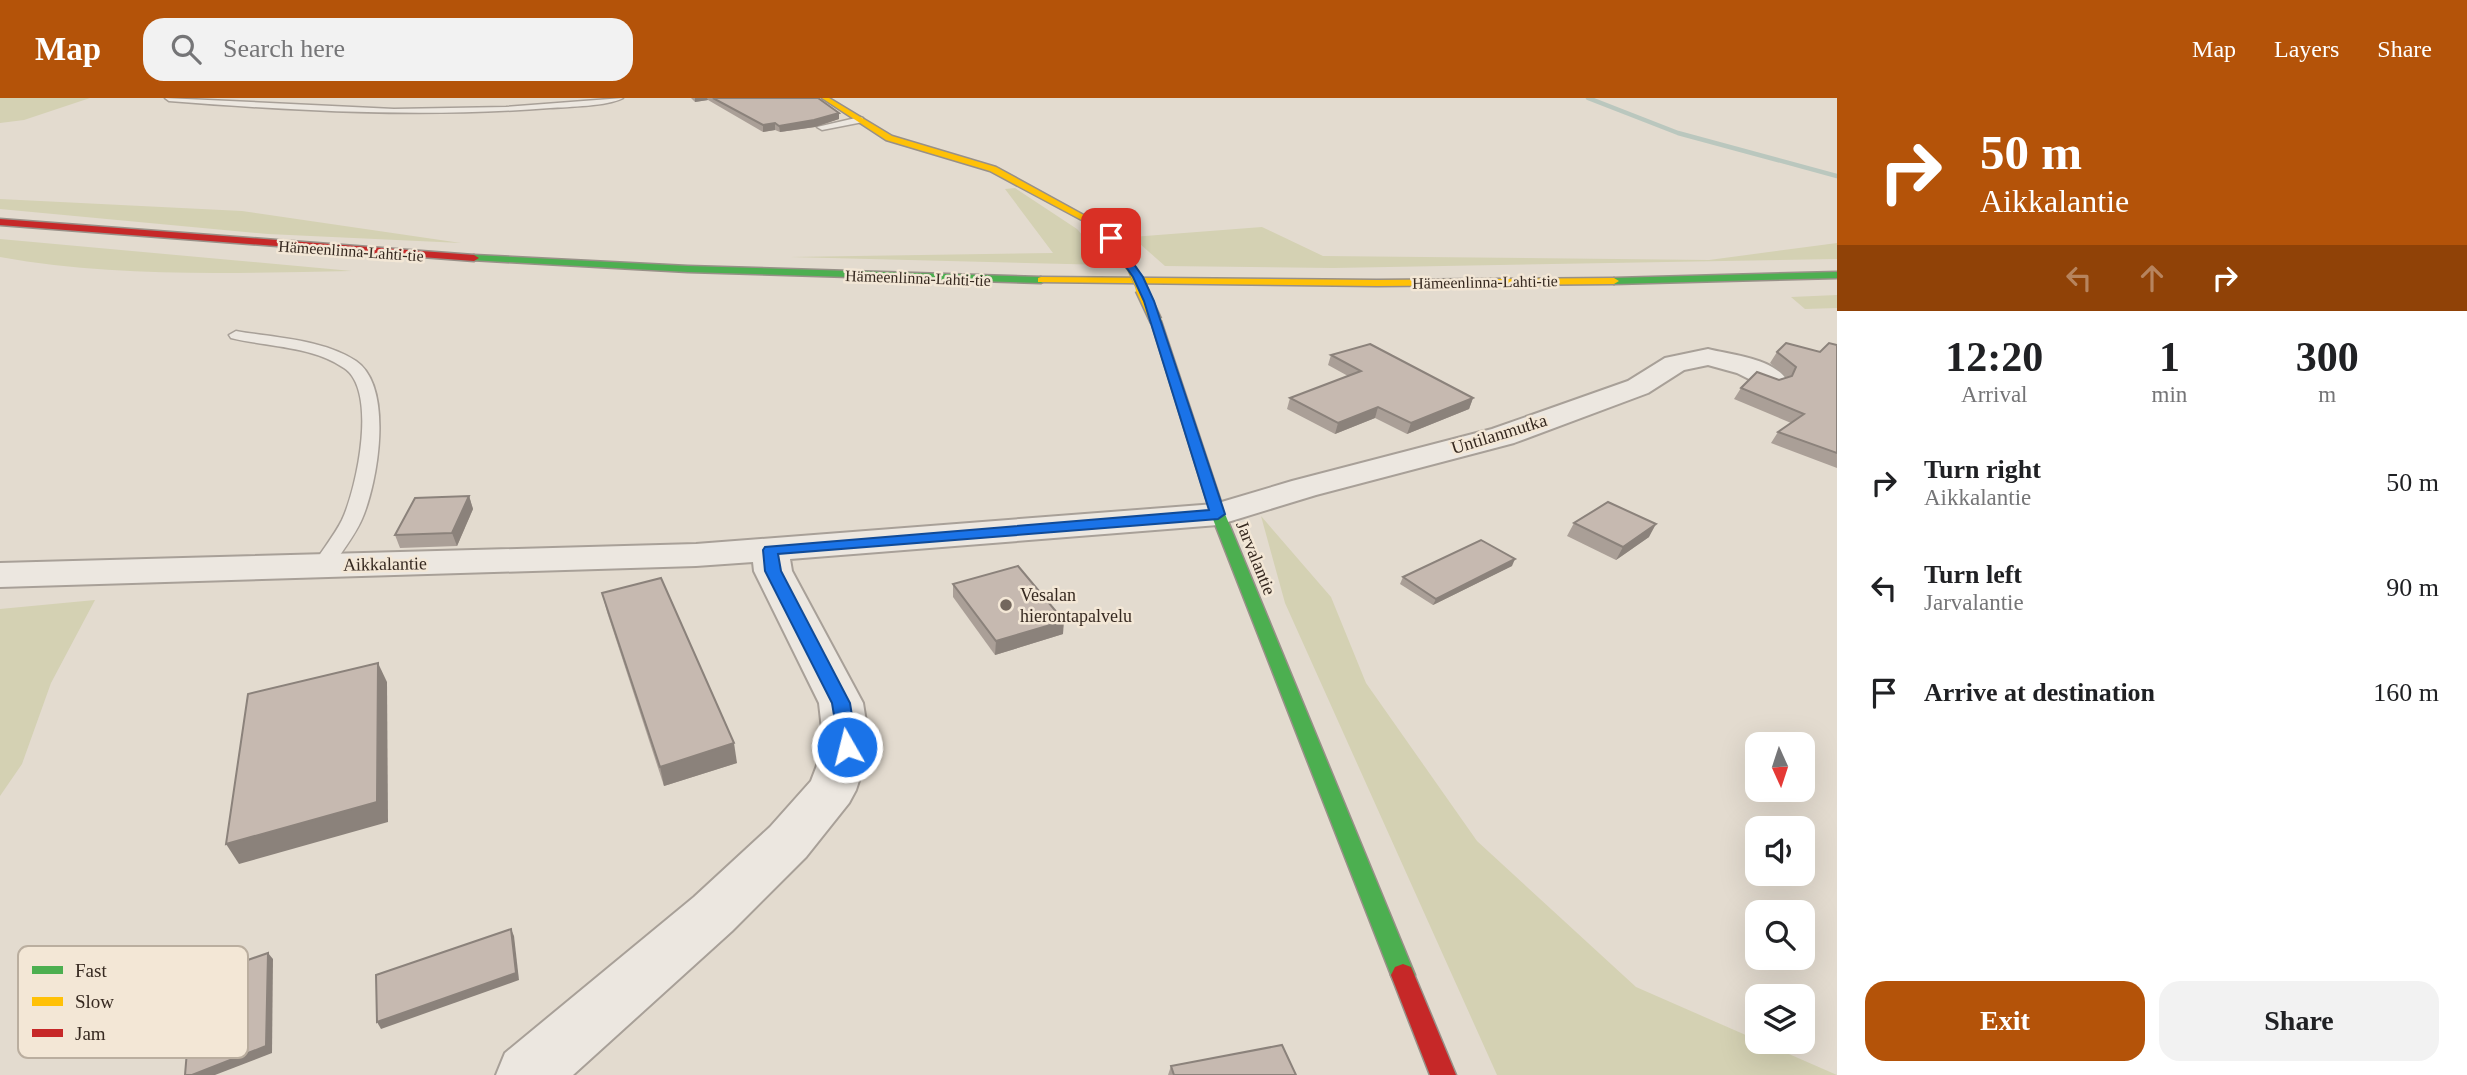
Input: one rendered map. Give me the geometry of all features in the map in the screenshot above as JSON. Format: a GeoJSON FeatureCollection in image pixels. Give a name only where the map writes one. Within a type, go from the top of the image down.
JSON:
{"type":"FeatureCollection","features":[{"type":"Feature","properties":{"kind":"main road","name":"Jarvalantie"},"geometry":{"type":"LineString","coordinates":[[825,98],[889,138],[993,169],[1041,198],[1080,214],[1096,224],[1122,252],[1138,277],[1157,321],[1218,514],[1443,1075]]}},
{"type":"Feature","properties":{"kind":"main road","name":"Hämeenlinna-Lahti-tie"},"geometry":{"type":"LineString","coordinates":[[0,222],[195,240],[450,257],[614,267],[907,278],[1315,284],[1669,281],[1837,275]]}},
{"type":"Feature","properties":{"kind":"street","name":"Untilanmutka"},"geometry":{"type":"LineString","coordinates":[[1218,514],[1304,488],[1503,436],[1637,387],[1675,364],[1708,357],[1747,367],[1773,380]]}},
{"type":"Feature","properties":{"kind":"street","name":"Aikkalantie"},"geometry":{"type":"LineString","coordinates":[[0,575],[596,559],[770,550],[1218,514]]}},
{"type":"Feature","properties":{"kind":"street"},"geometry":{"type":"LineString","coordinates":[[527,1075],[713,914],[788,842],[832,789],[847,747],[841,703],[773,571],[770,550]]}},
{"type":"Feature","properties":{"kind":"lane"},"geometry":{"type":"LineString","coordinates":[[169,98],[385,113],[483,109],[619,98]]}},
{"type":"Feature","properties":{"kind":"lane"},"geometry":{"type":"LineString","coordinates":[[822,127],[860,120]]}},
{"type":"Feature","properties":{"kind":"lane"},"geometry":{"type":"LineString","coordinates":[[236,335],[333,356],[362,375],[371,438],[363,483],[352,519],[323,565]]}},
{"type":"Feature","properties":{"kind":"shaded area"},"geometry":{"type":"Polygon","coordinates":[[[0,98],[90,98],[24,120],[0,123],[0,98]]]}},
{"type":"Feature","properties":{"kind":"shaded area"},"geometry":{"type":"Polygon","coordinates":[[[1015,188],[1077,229],[1108,265],[790,257],[1053,253],[1005,189],[1015,188]]]}},
{"type":"Feature","properties":{"kind":"shaded area"},"geometry":{"type":"Polygon","coordinates":[[[0,199],[242,211],[461,243],[268,234],[0,209],[0,199]]]}},
{"type":"Feature","properties":{"kind":"shaded area"},"geometry":{"type":"Polygon","coordinates":[[[1262,227],[1323,256],[1709,260],[1837,243],[1837,259],[1333,268],[1165,266],[1132,237],[1262,227]]]}},
{"type":"Feature","properties":{"kind":"shaded area"},"geometry":{"type":"Polygon","coordinates":[[[0,239],[352,271],[176,273],[44,264],[0,257],[0,239]]]}},
{"type":"Feature","properties":{"kind":"shaded area"},"geometry":{"type":"Polygon","coordinates":[[[1837,295],[1837,308],[1805,309],[1791,297],[1837,295]]]}},
{"type":"Feature","properties":{"kind":"shaded area"},"geometry":{"type":"Polygon","coordinates":[[[1261,516],[1331,597],[1366,683],[1477,841],[1636,987],[1745,1035],[1745,1054],[1789,1054],[1837,1075],[1497,1075],[1285,603],[1261,516]]]}},
{"type":"Feature","properties":{"kind":"shaded area"},"geometry":{"type":"Polygon","coordinates":[[[95,600],[51,683],[22,764],[0,796],[0,609],[95,600]]]}},
{"type":"Feature","properties":{"kind":"building"},"geometry":{"type":"Polygon","coordinates":[[[713,98],[818,98],[839,113],[779,126],[775,123],[763,125],[713,98]]]}},
{"type":"Feature","properties":{"kind":"building"},"geometry":{"type":"Polygon","coordinates":[[[1786,343],[1820,352],[1829,343],[1837,345],[1837,453],[1778,432],[1804,414],[1741,388],[1757,372],[1779,380],[1792,376],[1796,367],[1777,352],[1786,343]]]}},
{"type":"Feature","properties":{"kind":"building"},"geometry":{"type":"Polygon","coordinates":[[[1370,344],[1473,398],[1411,423],[1378,407],[1338,423],[1290,398],[1361,371],[1331,355],[1370,344]]]}},
{"type":"Feature","properties":{"kind":"building"},"geometry":{"type":"Polygon","coordinates":[[[469,496],[452,533],[395,535],[415,498],[469,496]]]}},
{"type":"Feature","properties":{"kind":"building"},"geometry":{"type":"Polygon","coordinates":[[[1608,502],[1656,524],[1623,547],[1574,523],[1608,502]]]}},
{"type":"Feature","properties":{"kind":"building"},"geometry":{"type":"Polygon","coordinates":[[[1481,540],[1515,559],[1436,599],[1403,577],[1481,540]]]}},
{"type":"Feature","properties":{"kind":"building"},"geometry":{"type":"Polygon","coordinates":[[[1018,566],[1064,621],[996,641],[953,584],[1018,566]]]}},
{"type":"Feature","properties":{"kind":"building"},"geometry":{"type":"Polygon","coordinates":[[[661,578],[734,743],[660,767],[602,593],[661,578]]]}},
{"type":"Feature","properties":{"kind":"building"},"geometry":{"type":"Polygon","coordinates":[[[378,663],[377,802],[226,844],[248,694],[378,663]]]}},
{"type":"Feature","properties":{"kind":"building"},"geometry":{"type":"Polygon","coordinates":[[[511,929],[516,973],[377,1022],[376,975],[511,929]]]}},
{"type":"Feature","properties":{"kind":"building"},"geometry":{"type":"Polygon","coordinates":[[[268,953],[266,1046],[248,1053],[248,960],[268,953]]]}},
{"type":"Feature","properties":{"kind":"building"},"geometry":{"type":"Polygon","coordinates":[[[1282,1045],[1296,1075],[1174,1075],[1171,1066],[1282,1045]]]}},
{"type":"Feature","properties":{"kind":"building"},"geometry":{"type":"Polygon","coordinates":[[[186,1058],[235,1058],[192,1075],[185,1075],[186,1058]]]}},
{"type":"Feature","properties":{"kind":"waterway"},"geometry":{"type":"LineString","coordinates":[[1588,98],[1678,133],[1837,176]]}},
{"type":"Feature","properties":{"kind":"traffic: fast"},"geometry":{"type":"LineString","coordinates":[[474,258],[688,269],[1041,280]]}},
{"type":"Feature","properties":{"kind":"traffic: fast"},"geometry":{"type":"LineString","coordinates":[[1614,281],[1837,275]]}},
{"type":"Feature","properties":{"kind":"traffic: fast"},"geometry":{"type":"LineString","coordinates":[[1156,321],[1218,514],[1403,975]]}},
{"type":"Feature","properties":{"kind":"traffic: slow"},"geometry":{"type":"LineString","coordinates":[[825,98],[889,138],[993,169],[1096,224]]}},
{"type":"Feature","properties":{"kind":"traffic: slow"},"geometry":{"type":"LineString","coordinates":[[1096,224],[1132,269],[1156,321]]}},
{"type":"Feature","properties":{"kind":"traffic: slow"},"geometry":{"type":"LineString","coordinates":[[1041,280],[1377,283],[1614,281]]}},
{"type":"Feature","properties":{"kind":"traffic: jam"},"geometry":{"type":"LineString","coordinates":[[0,222],[474,258]]}},
{"type":"Feature","properties":{"kind":"traffic: jam"},"geometry":{"type":"LineString","coordinates":[[1403,975],[1443,1075]]}},
{"type":"Feature","properties":{"kind":"place","name":"Vesalan hierontapalvelu"},"geometry":{"type":"Point","coordinates":[1006,605]}},
{"type":"Feature","properties":{"kind":"route"},"geometry":{"type":"LineString","coordinates":[[847,747],[841,703],[773,571],[770,550],[1218,514],[1157,321],[1138,277],[1111,238]]}}]}
